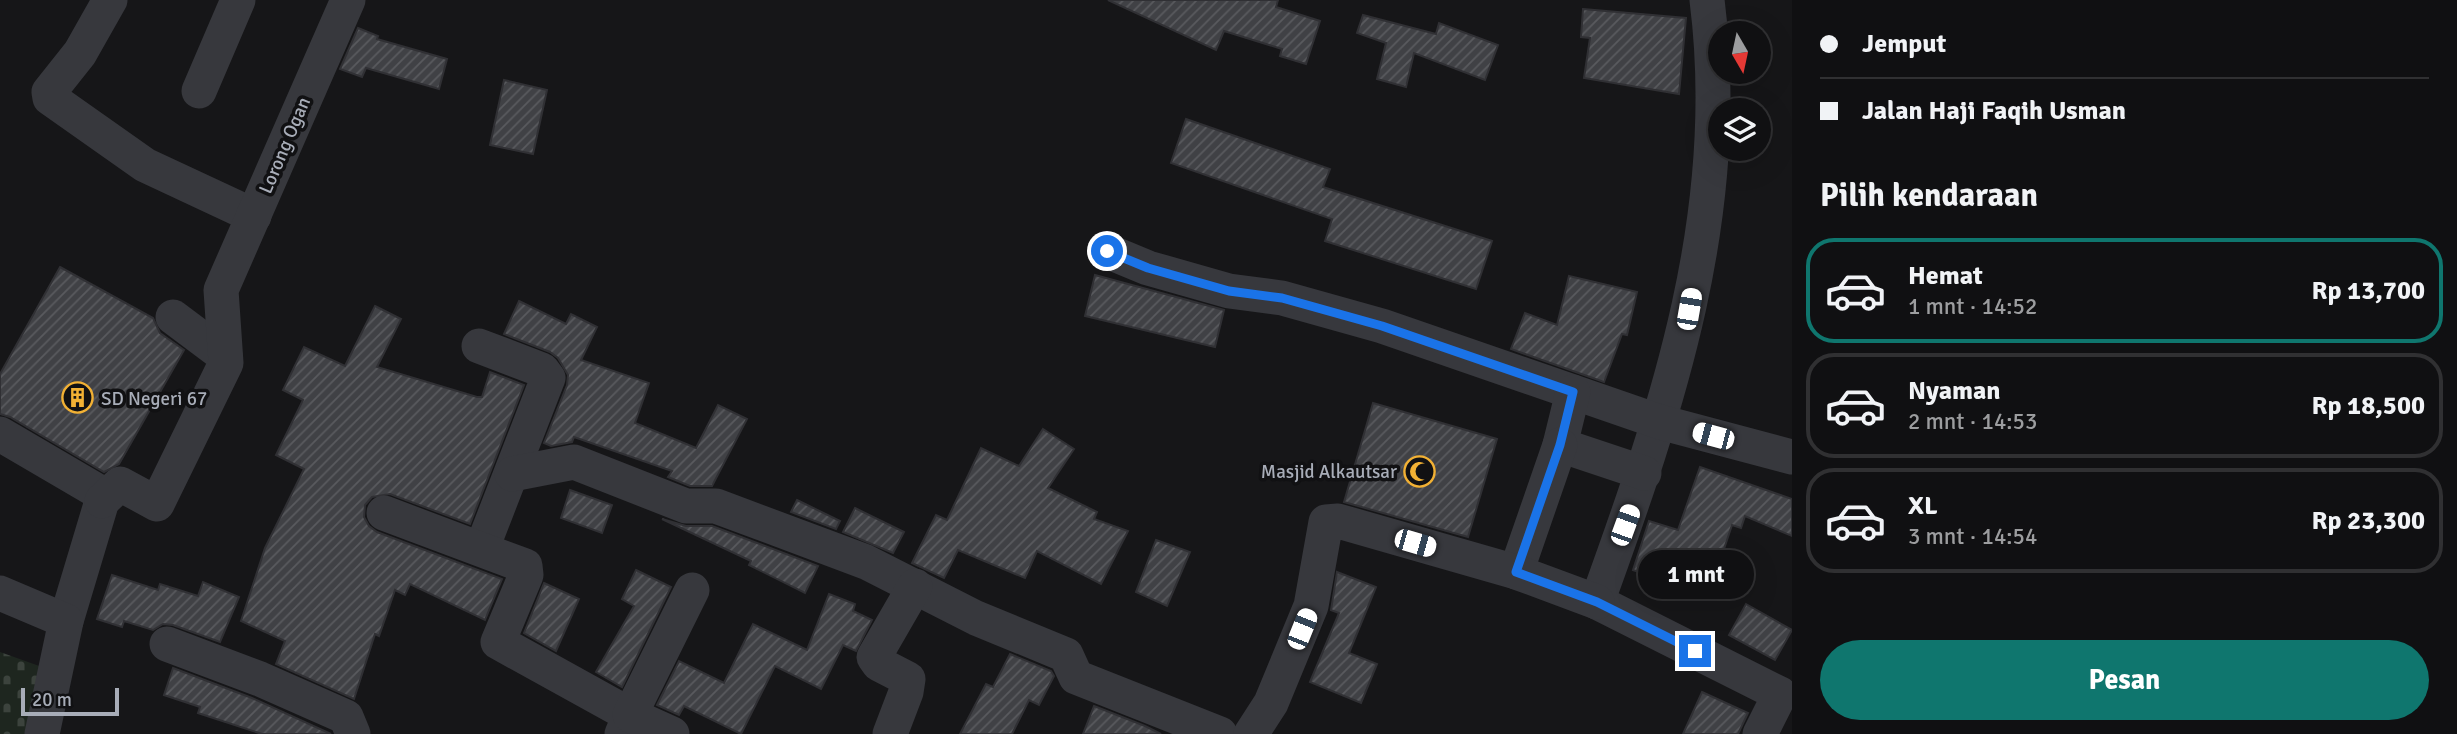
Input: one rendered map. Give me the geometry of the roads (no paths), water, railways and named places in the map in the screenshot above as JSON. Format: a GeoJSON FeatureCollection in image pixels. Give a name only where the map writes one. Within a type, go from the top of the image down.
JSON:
{"type":"FeatureCollection","features":[{"type":"Feature","properties":{"kind":"street"},"geometry":{"type":"LineString","coordinates":[[110,0],[80,53],[49,92],[50,98],[145,165],[254,216]]}},
{"type":"Feature","properties":{"kind":"street"},"geometry":{"type":"LineString","coordinates":[[199,91],[238,0]]}},
{"type":"Feature","properties":{"kind":"street","name":"Lorong Ogan"},"geometry":{"type":"LineString","coordinates":[[225,356],[221,290],[348,0]]}},
{"type":"Feature","properties":{"kind":"street"},"geometry":{"type":"LineString","coordinates":[[1597,602],[1644,473],[1685,336],[1704,229],[1715,102],[1714,54],[1707,0]]}},
{"type":"Feature","properties":{"kind":"street"},"geometry":{"type":"LineString","coordinates":[[1107,251],[1148,268],[1229,291],[1282,298],[1382,326],[1660,422],[1792,457]]}},
{"type":"Feature","properties":{"kind":"street"},"geometry":{"type":"LineString","coordinates":[[42,734],[66,621],[102,500],[120,484],[157,504],[226,363],[225,356],[173,317]]}},
{"type":"Feature","properties":{"kind":"street"},"geometry":{"type":"LineString","coordinates":[[479,346],[542,370],[548,378],[482,548]]}},
{"type":"Feature","properties":{"kind":"street"},"geometry":{"type":"LineString","coordinates":[[1516,572],[1560,445],[1573,392]]}},
{"type":"Feature","properties":{"kind":"street"},"geometry":{"type":"LineString","coordinates":[[0,434],[96,488],[102,500]]}},
{"type":"Feature","properties":{"kind":"street"},"geometry":{"type":"LineString","coordinates":[[1560,445],[1644,473]]}},
{"type":"Feature","properties":{"kind":"street"},"geometry":{"type":"LineString","coordinates":[[512,474],[574,462],[686,506],[716,506],[866,562],[986,623],[1066,655],[1076,677],[1220,734]]}},
{"type":"Feature","properties":{"kind":"street"},"geometry":{"type":"LineString","coordinates":[[384,513],[520,563],[526,570],[497,639],[500,645],[625,727],[672,734]]}},
{"type":"Feature","properties":{"kind":"street"},"geometry":{"type":"LineString","coordinates":[[1251,734],[1271,703],[1311,606],[1326,522],[1338,521],[1516,572],[1597,602],[1786,680],[1760,734]]}},
{"type":"Feature","properties":{"kind":"street"},"geometry":{"type":"LineString","coordinates":[[890,734],[906,692],[908,679],[879,664],[874,657],[915,586]]}},
{"type":"Feature","properties":{"kind":"street"},"geometry":{"type":"LineString","coordinates":[[625,727],[692,590]]}},
{"type":"Feature","properties":{"kind":"street"},"geometry":{"type":"LineString","coordinates":[[0,593],[66,621]]}},
{"type":"Feature","properties":{"kind":"street"},"geometry":{"type":"LineString","coordinates":[[167,644],[260,678],[346,717],[353,734]]}},
{"type":"Feature","properties":{"kind":"place","name":"SD Negeri 67"},"geometry":{"type":"Point","coordinates":[78,398]}},
{"type":"Feature","properties":{"kind":"place","name":"Masjid Alkautsar"},"geometry":{"type":"Point","coordinates":[1420,471]}}]}
